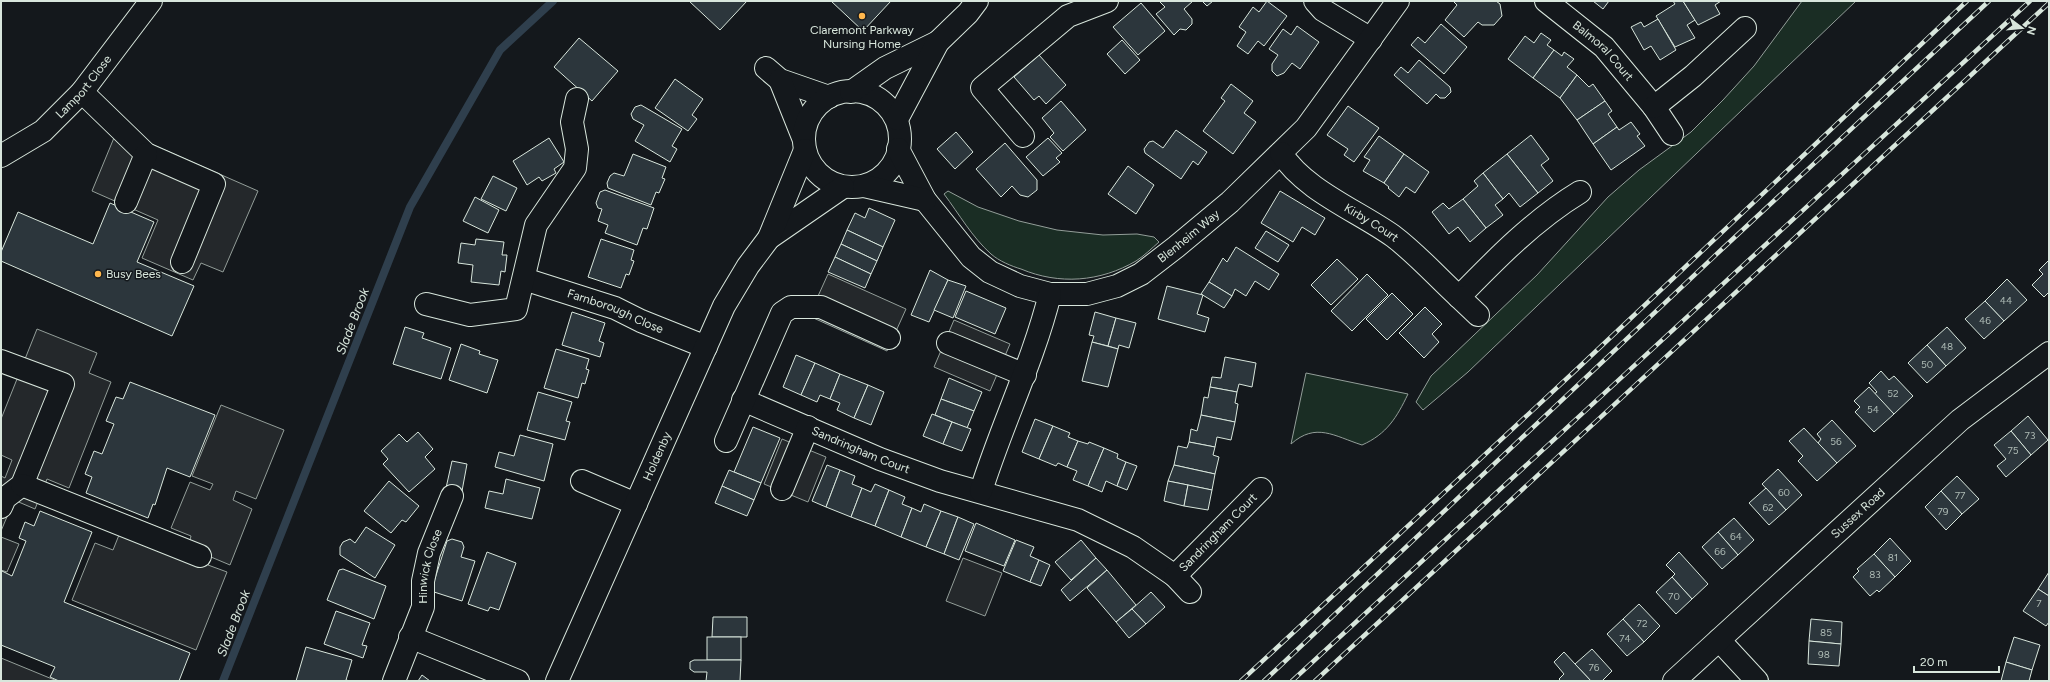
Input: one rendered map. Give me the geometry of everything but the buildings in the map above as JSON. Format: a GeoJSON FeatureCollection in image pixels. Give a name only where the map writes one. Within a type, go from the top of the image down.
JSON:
{"type":"FeatureCollection","features":[{"type":"Feature","properties":{"kind":"street","name":"Lamport Close"},"geometry":{"type":"LineString","coordinates":[[1,156],[43,131],[82,92],[151,1]]}},
{"type":"Feature","properties":{"kind":"street"},"geometry":{"type":"LineString","coordinates":[[850,92],[885,68],[938,42],[968,13],[977,1]]}},
{"type":"Feature","properties":{"kind":"street"},"geometry":{"type":"LineString","coordinates":[[1315,1],[1323,10],[1371,39]]}},
{"type":"Feature","properties":{"kind":"street","name":"Blenheim Way"},"geometry":{"type":"LineString","coordinates":[[898,149],[925,200],[971,257],[990,272],[1020,286],[1050,294],[1087,294],[1117,286],[1141,274],[1224,207],[1281,153],[1310,122],[1398,1]]}},
{"type":"Feature","properties":{"kind":"street","name":"Balmoral Court"},"geometry":{"type":"LineString","coordinates":[[1546,1],[1604,47],[1654,107],[1672,134]]}},
{"type":"Feature","properties":{"kind":"street"},"geometry":{"type":"LineString","coordinates":[[1022,136],[982,88],[1068,16],[1105,2]]}},
{"type":"Feature","properties":{"kind":"street"},"geometry":{"type":"LineString","coordinates":[[1654,107],[1693,76],[1745,28]]}},
{"type":"Feature","properties":{"kind":"street"},"geometry":{"type":"LineString","coordinates":[[897,119],[938,42]]}},
{"type":"Feature","properties":{"kind":"street"},"geometry":{"type":"LineString","coordinates":[[829,97],[773,74],[805,145],[810,162],[823,176],[854,186],[925,200]]}},
{"type":"Feature","properties":{"kind":"street"},"geometry":{"type":"LineString","coordinates":[[82,92],[146,154],[214,184],[182,262]]}},
{"type":"Feature","properties":{"kind":"street"},"geometry":{"type":"LineString","coordinates":[[805,145],[805,127],[813,112],[829,97],[850,92],[869,94],[885,105],[897,119],[901,138],[897,155],[888,170],[873,183],[854,186]]}},
{"type":"Feature","properties":{"kind":"street"},"geometry":{"type":"LineString","coordinates":[[426,304],[470,315],[516,309],[536,225],[575,168],[577,149],[572,122],[577,99]]}},
{"type":"Feature","properties":{"kind":"street","name":"Holdenby"},"geometry":{"type":"LineString","coordinates":[[557,681],[724,306],[748,266],[769,238],[805,145]]}},
{"type":"Feature","properties":{"kind":"street","name":"Kirby Court"},"geometry":{"type":"LineString","coordinates":[[1281,153],[1290,167],[1315,186],[1394,237],[1478,315]]}},
{"type":"Feature","properties":{"kind":"street"},"geometry":{"type":"LineString","coordinates":[[126,202],[146,154]]}},
{"type":"Feature","properties":{"kind":"street","name":"Holdenby"},"geometry":{"type":"LineString","coordinates":[[769,238],[854,186]]}},
{"type":"Feature","properties":{"kind":"street"},"geometry":{"type":"LineString","coordinates":[[1459,297],[1494,261],[1553,208],[1580,192]]}},
{"type":"Feature","properties":{"kind":"street","name":"Farnborough Close"},"geometry":{"type":"LineString","coordinates":[[524,279],[615,308],[641,321],[706,347]]}},
{"type":"Feature","properties":{"kind":"street"},"geometry":{"type":"LineString","coordinates":[[981,491],[1004,423],[1025,375],[1039,337],[1050,294]]}},
{"type":"Feature","properties":{"kind":"street"},"geometry":{"type":"LineString","coordinates":[[726,442],[757,367],[782,313],[791,307],[821,307],[889,338]]}},
{"type":"Feature","properties":{"kind":"street"},"geometry":{"type":"LineString","coordinates":[[948,343],[1025,375]]}},
{"type":"Feature","properties":{"kind":"street","name":"Sussex Road"},"geometry":{"type":"LineString","coordinates":[[1674,681],[1960,420],[2049,353]]}},
{"type":"Feature","properties":{"kind":"street"},"geometry":{"type":"LineString","coordinates":[[1,361],[63,384],[22,485],[5,498],[1,507]]}},
{"type":"Feature","properties":{"kind":"street","name":"Sandringham Court"},"geometry":{"type":"LineString","coordinates":[[743,400],[880,458],[934,479],[981,491],[1078,520],[1133,547],[1175,576],[1190,592]]}},
{"type":"Feature","properties":{"kind":"street"},"geometry":{"type":"LineString","coordinates":[[782,489],[808,428]]}},
{"type":"Feature","properties":{"kind":"street"},"geometry":{"type":"LineString","coordinates":[[582,481],[636,504]]}},
{"type":"Feature","properties":{"kind":"street"},"geometry":{"type":"LineString","coordinates":[[22,485],[200,556]]}},
{"type":"Feature","properties":{"kind":"street","name":"Sandringham Court"},"geometry":{"type":"LineString","coordinates":[[1175,576],[1261,489]]}},
{"type":"Feature","properties":{"kind":"street","name":"Hinwick Close"},"geometry":{"type":"LineString","coordinates":[[394,681],[423,607],[423,581],[429,553],[452,496]]}},
{"type":"Feature","properties":{"kind":"street"},"geometry":{"type":"LineString","coordinates":[[410,638],[518,681]]}},
{"type":"Feature","properties":{"kind":"street"},"geometry":{"type":"LineString","coordinates":[[1719,640],[1757,681]]}},
{"type":"Feature","properties":{"kind":"green space"},"geometry":{"type":"Polygon","coordinates":[[[1802,1],[1856,1],[1468,372],[1423,410],[1416,402],[1431,376],[1537,275],[1608,197],[1639,170],[1691,132],[1723,100],[1754,66],[1802,1]]]}},
{"type":"Feature","properties":{"kind":"green space"},"geometry":{"type":"Polygon","coordinates":[[[948,191],[978,207],[1019,221],[1057,230],[1103,235],[1137,234],[1154,237],[1159,242],[1136,261],[1122,268],[1094,277],[1065,279],[1035,274],[1005,263],[991,254],[972,233],[944,194],[948,191]]]}},
{"type":"Feature","properties":{"kind":"green space"},"geometry":{"type":"Polygon","coordinates":[[[1306,373],[1408,394],[1400,410],[1385,430],[1371,441],[1362,445],[1334,435],[1317,432],[1300,437],[1291,444],[1306,373]]]}},
{"type":"Feature","properties":{"kind":"shaded area"},"geometry":{"type":"Polygon","coordinates":[[[123,116],[151,144],[258,191],[223,272],[201,263],[193,280],[142,258],[158,220],[92,191],[123,116]]]}},
{"type":"Feature","properties":{"kind":"shaded area"},"geometry":{"type":"Polygon","coordinates":[[[828,274],[906,309],[887,351],[809,316],[828,274]]]}},
{"type":"Feature","properties":{"kind":"shaded area"},"geometry":{"type":"Polygon","coordinates":[[[954,320],[1010,344],[990,391],[934,367],[954,320]]]}},
{"type":"Feature","properties":{"kind":"shaded area"},"geometry":{"type":"Polygon","coordinates":[[[37,329],[97,353],[89,373],[111,382],[69,488],[47,479],[35,509],[14,500],[1,531],[1,476],[5,478],[12,460],[1,455],[1,419],[37,329]]]}},
{"type":"Feature","properties":{"kind":"shaded area"},"geometry":{"type":"Polygon","coordinates":[[[221,405],[284,430],[256,499],[236,491],[233,500],[252,509],[230,565],[211,557],[208,565],[227,572],[196,650],[72,600],[95,543],[113,550],[127,515],[190,540],[191,536],[171,528],[190,482],[210,490],[213,484],[192,476],[221,405]]]}},
{"type":"Feature","properties":{"kind":"shaded area"},"geometry":{"type":"Polygon","coordinates":[[[782,439],[826,457],[808,502],[764,484],[782,439]]]}},
{"type":"Feature","properties":{"kind":"shaded area"},"geometry":{"type":"Polygon","coordinates":[[[1,537],[19,544],[7,572],[1,570],[1,537]]]}},
{"type":"Feature","properties":{"kind":"shaded area"},"geometry":{"type":"Polygon","coordinates":[[[963,558],[1002,573],[985,616],[946,601],[963,558]]]}},
{"type":"Feature","properties":{"kind":"shaded area"},"geometry":{"type":"Polygon","coordinates":[[[1,658],[57,681],[1,681],[1,658]]]}},
{"type":"Feature","properties":{"kind":"waterway","name":"Slade Brook"},"geometry":{"type":"LineString","coordinates":[[223,681],[410,207],[500,50],[553,1]]}},
{"type":"Feature","properties":{"kind":"railway"},"geometry":{"type":"LineString","coordinates":[[1241,681],[1576,370],[1967,1]]}},
{"type":"Feature","properties":{"kind":"railway"},"geometry":{"type":"LineString","coordinates":[[1264,681],[1721,250],[1989,1]]}},
{"type":"Feature","properties":{"kind":"railway"},"geometry":{"type":"LineString","coordinates":[[1292,681],[2030,1]]}},
{"type":"Feature","properties":{"kind":"railway"},"geometry":{"type":"LineString","coordinates":[[1315,681],[2049,3]]}},
{"type":"Feature","properties":{"kind":"place","name":"Claremont Parkway Nursing Home"},"geometry":{"type":"Point","coordinates":[862,16]}},
{"type":"Feature","properties":{"kind":"place","name":"Busy Bees"},"geometry":{"type":"Point","coordinates":[98,274]}}]}
